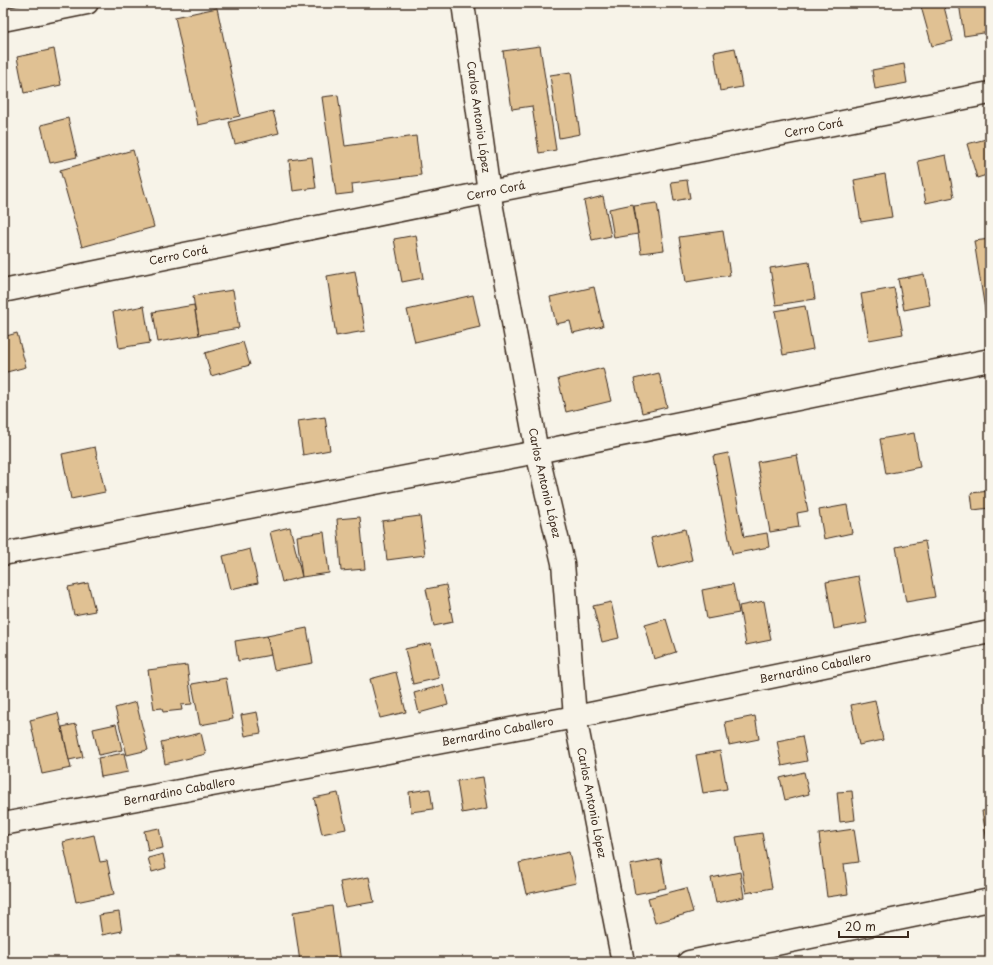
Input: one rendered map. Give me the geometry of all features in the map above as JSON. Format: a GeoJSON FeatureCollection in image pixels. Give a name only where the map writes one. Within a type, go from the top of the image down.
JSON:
{"type":"FeatureCollection","features":[{"type":"Feature","properties":{"kind":"street"},"geometry":{"type":"LineString","coordinates":[[3,20],[87,3]]}},
{"type":"Feature","properties":{"kind":"street","name":"Carlos Antonio López"},"geometry":{"type":"LineString","coordinates":[[463,3],[489,192],[537,452],[563,563],[575,717],[624,962]]}},
{"type":"Feature","properties":{"kind":"street","name":"Cerro Corá"},"geometry":{"type":"LineString","coordinates":[[3,291],[489,192],[990,93]]}},
{"type":"Feature","properties":{"kind":"street"},"geometry":{"type":"LineString","coordinates":[[3,554],[537,452],[990,360]]}},
{"type":"Feature","properties":{"kind":"street","name":"Bernardino Caballero"},"geometry":{"type":"LineString","coordinates":[[3,824],[575,717],[990,632]]}},
{"type":"Feature","properties":{"kind":"street"},"geometry":{"type":"LineString","coordinates":[[689,962],[990,900]]}},
{"type":"Feature","properties":{"kind":"building"},"geometry":{"type":"Polygon","coordinates":[[[920,3],[943,3],[953,41],[932,46],[920,3]]]}},
{"type":"Feature","properties":{"kind":"building"},"geometry":{"type":"Polygon","coordinates":[[[959,3],[988,3],[990,13],[990,32],[964,36],[959,3]]]}},
{"type":"Feature","properties":{"kind":"building"},"geometry":{"type":"Polygon","coordinates":[[[217,8],[240,116],[198,125],[175,17],[217,8]]]}},
{"type":"Feature","properties":{"kind":"building"},"geometry":{"type":"Polygon","coordinates":[[[540,46],[556,150],[539,153],[532,106],[512,109],[503,51],[540,46]]]}},
{"type":"Feature","properties":{"kind":"building"},"geometry":{"type":"Polygon","coordinates":[[[735,48],[742,87],[720,91],[714,52],[735,48]]]}},
{"type":"Feature","properties":{"kind":"building"},"geometry":{"type":"Polygon","coordinates":[[[54,49],[61,85],[24,93],[17,57],[54,49]]]}},
{"type":"Feature","properties":{"kind":"building"},"geometry":{"type":"Polygon","coordinates":[[[904,64],[907,83],[875,89],[872,70],[904,64]]]}},
{"type":"Feature","properties":{"kind":"building"},"geometry":{"type":"Polygon","coordinates":[[[571,72],[580,134],[559,138],[550,75],[571,72]]]}},
{"type":"Feature","properties":{"kind":"building"},"geometry":{"type":"Polygon","coordinates":[[[338,95],[345,146],[416,136],[421,175],[352,184],[353,193],[336,195],[322,97],[338,95]]]}},
{"type":"Feature","properties":{"kind":"building"},"geometry":{"type":"Polygon","coordinates":[[[273,111],[279,133],[235,144],[229,122],[273,111]]]}},
{"type":"Feature","properties":{"kind":"building"},"geometry":{"type":"Polygon","coordinates":[[[68,118],[77,157],[50,163],[41,125],[68,118]]]}},
{"type":"Feature","properties":{"kind":"building"},"geometry":{"type":"Polygon","coordinates":[[[990,138],[990,174],[977,178],[967,144],[990,138]]]}},
{"type":"Feature","properties":{"kind":"building"},"geometry":{"type":"Polygon","coordinates":[[[133,150],[154,227],[82,247],[60,170],[133,150]]]}},
{"type":"Feature","properties":{"kind":"building"},"geometry":{"type":"Polygon","coordinates":[[[946,155],[954,197],[926,203],[918,161],[946,155]]]}},
{"type":"Feature","properties":{"kind":"building"},"geometry":{"type":"Polygon","coordinates":[[[312,157],[316,188],[293,191],[289,160],[312,157]]]}},
{"type":"Feature","properties":{"kind":"building"},"geometry":{"type":"Polygon","coordinates":[[[885,174],[892,217],[861,222],[854,180],[885,174]]]}},
{"type":"Feature","properties":{"kind":"building"},"geometry":{"type":"Polygon","coordinates":[[[687,180],[690,198],[674,201],[671,182],[687,180]]]}},
{"type":"Feature","properties":{"kind":"building"},"geometry":{"type":"Polygon","coordinates":[[[603,196],[611,236],[592,240],[584,201],[603,196]]]}},
{"type":"Feature","properties":{"kind":"building"},"geometry":{"type":"Polygon","coordinates":[[[657,203],[664,250],[641,253],[634,206],[657,203]]]}},
{"type":"Feature","properties":{"kind":"building"},"geometry":{"type":"Polygon","coordinates":[[[633,204],[638,234],[614,238],[609,209],[633,204]]]}},
{"type":"Feature","properties":{"kind":"building"},"geometry":{"type":"Polygon","coordinates":[[[723,231],[730,275],[686,282],[679,237],[723,231]]]}},
{"type":"Feature","properties":{"kind":"building"},"geometry":{"type":"Polygon","coordinates":[[[416,235],[423,278],[402,282],[394,239],[416,235]]]}},
{"type":"Feature","properties":{"kind":"building"},"geometry":{"type":"Polygon","coordinates":[[[990,239],[990,341],[974,241],[990,239]]]}},
{"type":"Feature","properties":{"kind":"building"},"geometry":{"type":"Polygon","coordinates":[[[809,262],[815,299],[776,305],[770,268],[809,262]]]}},
{"type":"Feature","properties":{"kind":"building"},"geometry":{"type":"Polygon","coordinates":[[[355,271],[365,331],[336,336],[327,276],[355,271]]]}},
{"type":"Feature","properties":{"kind":"building"},"geometry":{"type":"Polygon","coordinates":[[[924,274],[930,305],[904,310],[898,279],[924,274]]]}},
{"type":"Feature","properties":{"kind":"building"},"geometry":{"type":"Polygon","coordinates":[[[594,287],[603,326],[573,333],[570,321],[556,324],[550,297],[594,287]]]}},
{"type":"Feature","properties":{"kind":"building"},"geometry":{"type":"Polygon","coordinates":[[[894,288],[903,334],[869,340],[861,294],[894,288]]]}},
{"type":"Feature","properties":{"kind":"building"},"geometry":{"type":"Polygon","coordinates":[[[233,290],[239,328],[199,335],[193,296],[233,290]]]}},
{"type":"Feature","properties":{"kind":"building"},"geometry":{"type":"Polygon","coordinates":[[[473,295],[480,327],[415,342],[407,310],[473,295]]]}},
{"type":"Feature","properties":{"kind":"building"},"geometry":{"type":"Polygon","coordinates":[[[194,305],[199,335],[158,342],[153,312],[194,305]]]}},
{"type":"Feature","properties":{"kind":"building"},"geometry":{"type":"Polygon","coordinates":[[[144,306],[150,343],[119,348],[113,312],[144,306]]]}},
{"type":"Feature","properties":{"kind":"building"},"geometry":{"type":"Polygon","coordinates":[[[805,306],[813,349],[783,355],[775,311],[805,306]]]}},
{"type":"Feature","properties":{"kind":"building"},"geometry":{"type":"Polygon","coordinates":[[[17,333],[26,367],[3,373],[3,337],[17,333]]]}},
{"type":"Feature","properties":{"kind":"building"},"geometry":{"type":"Polygon","coordinates":[[[243,342],[250,365],[211,376],[205,353],[243,342]]]}},
{"type":"Feature","properties":{"kind":"building"},"geometry":{"type":"Polygon","coordinates":[[[603,368],[611,401],[566,412],[558,379],[603,368]]]}},
{"type":"Feature","properties":{"kind":"building"},"geometry":{"type":"Polygon","coordinates":[[[659,373],[667,407],[642,413],[634,379],[659,373]]]}},
{"type":"Feature","properties":{"kind":"building"},"geometry":{"type":"Polygon","coordinates":[[[325,417],[330,450],[303,455],[298,421],[325,417]]]}},
{"type":"Feature","properties":{"kind":"building"},"geometry":{"type":"Polygon","coordinates":[[[914,433],[920,467],[886,474],[880,439],[914,433]]]}},
{"type":"Feature","properties":{"kind":"building"},"geometry":{"type":"Polygon","coordinates":[[[95,447],[105,492],[71,499],[62,454],[95,447]]]}},
{"type":"Feature","properties":{"kind":"building"},"geometry":{"type":"Polygon","coordinates":[[[728,453],[744,537],[767,533],[769,547],[732,554],[713,456],[728,453]]]}},
{"type":"Feature","properties":{"kind":"building"},"geometry":{"type":"Polygon","coordinates":[[[797,455],[808,511],[797,513],[799,527],[770,532],[757,462],[797,455]]]}},
{"type":"Feature","properties":{"kind":"building"},"geometry":{"type":"Polygon","coordinates":[[[990,491],[990,508],[973,510],[971,493],[990,491]]]}},
{"type":"Feature","properties":{"kind":"building"},"geometry":{"type":"Polygon","coordinates":[[[847,505],[852,533],[824,539],[819,510],[847,505]]]}},
{"type":"Feature","properties":{"kind":"building"},"geometry":{"type":"Polygon","coordinates":[[[420,516],[425,555],[387,560],[382,521],[420,516]]]}},
{"type":"Feature","properties":{"kind":"building"},"geometry":{"type":"Polygon","coordinates":[[[360,517],[365,569],[341,571],[337,519],[360,517]]]}},
{"type":"Feature","properties":{"kind":"building"},"geometry":{"type":"Polygon","coordinates":[[[290,527],[302,577],[282,582],[270,532],[290,527]]]}},
{"type":"Feature","properties":{"kind":"building"},"geometry":{"type":"Polygon","coordinates":[[[685,529],[692,560],[658,569],[651,538],[685,529]]]}},
{"type":"Feature","properties":{"kind":"building"},"geometry":{"type":"Polygon","coordinates":[[[324,532],[329,573],[302,577],[297,536],[324,532]]]}},
{"type":"Feature","properties":{"kind":"building"},"geometry":{"type":"Polygon","coordinates":[[[925,541],[935,597],[906,602],[896,547],[925,541]]]}},
{"type":"Feature","properties":{"kind":"building"},"geometry":{"type":"Polygon","coordinates":[[[250,549],[258,583],[231,589],[223,556],[250,549]]]}},
{"type":"Feature","properties":{"kind":"building"},"geometry":{"type":"Polygon","coordinates":[[[858,576],[867,623],[834,629],[826,582],[858,576]]]}},
{"type":"Feature","properties":{"kind":"building"},"geometry":{"type":"Polygon","coordinates":[[[88,583],[95,611],[74,615],[68,587],[88,583]]]}},
{"type":"Feature","properties":{"kind":"building"},"geometry":{"type":"Polygon","coordinates":[[[733,584],[739,613],[707,619],[702,590],[733,584]]]}},
{"type":"Feature","properties":{"kind":"building"},"geometry":{"type":"Polygon","coordinates":[[[446,585],[453,622],[434,626],[426,589],[446,585]]]}},
{"type":"Feature","properties":{"kind":"building"},"geometry":{"type":"Polygon","coordinates":[[[764,601],[771,640],[746,645],[739,606],[764,601]]]}},
{"type":"Feature","properties":{"kind":"building"},"geometry":{"type":"Polygon","coordinates":[[[611,602],[619,638],[602,642],[593,606],[611,602]]]}},
{"type":"Feature","properties":{"kind":"building"},"geometry":{"type":"Polygon","coordinates":[[[666,619],[676,652],[654,659],[645,625],[666,619]]]}},
{"type":"Feature","properties":{"kind":"building"},"geometry":{"type":"Polygon","coordinates":[[[307,628],[313,663],[274,670],[267,636],[307,628]]]}},
{"type":"Feature","properties":{"kind":"building"},"geometry":{"type":"Polygon","coordinates":[[[267,636],[271,655],[238,661],[235,641],[267,636]]]}},
{"type":"Feature","properties":{"kind":"building"},"geometry":{"type":"Polygon","coordinates":[[[431,643],[439,678],[413,684],[405,649],[431,643]]]}},
{"type":"Feature","properties":{"kind":"building"},"geometry":{"type":"Polygon","coordinates":[[[187,665],[192,704],[181,705],[182,710],[163,712],[162,708],[154,709],[148,670],[187,665]]]}},
{"type":"Feature","properties":{"kind":"building"},"geometry":{"type":"Polygon","coordinates":[[[396,672],[406,712],[380,718],[370,679],[396,672]]]}},
{"type":"Feature","properties":{"kind":"building"},"geometry":{"type":"Polygon","coordinates":[[[226,678],[233,719],[200,725],[192,684],[226,678]]]}},
{"type":"Feature","properties":{"kind":"building"},"geometry":{"type":"Polygon","coordinates":[[[443,685],[448,705],[419,713],[414,693],[443,685]]]}},
{"type":"Feature","properties":{"kind":"building"},"geometry":{"type":"Polygon","coordinates":[[[875,700],[883,740],[859,745],[851,705],[875,700]]]}},
{"type":"Feature","properties":{"kind":"building"},"geometry":{"type":"Polygon","coordinates":[[[136,702],[148,750],[127,755],[115,708],[136,702]]]}},
{"type":"Feature","properties":{"kind":"building"},"geometry":{"type":"Polygon","coordinates":[[[257,712],[261,733],[245,736],[241,715],[257,712]]]}},
{"type":"Feature","properties":{"kind":"building"},"geometry":{"type":"Polygon","coordinates":[[[58,713],[71,768],[42,774],[30,720],[58,713]]]}},
{"type":"Feature","properties":{"kind":"building"},"geometry":{"type":"Polygon","coordinates":[[[755,716],[759,739],[729,745],[725,722],[755,716]]]}},
{"type":"Feature","properties":{"kind":"building"},"geometry":{"type":"Polygon","coordinates":[[[76,724],[83,757],[69,760],[62,727],[76,724]]]}},
{"type":"Feature","properties":{"kind":"building"},"geometry":{"type":"Polygon","coordinates":[[[116,724],[122,750],[99,755],[93,729],[116,724]]]}},
{"type":"Feature","properties":{"kind":"building"},"geometry":{"type":"Polygon","coordinates":[[[201,733],[206,754],[165,764],[161,742],[201,733]]]}},
{"type":"Feature","properties":{"kind":"building"},"geometry":{"type":"Polygon","coordinates":[[[802,736],[807,761],[782,766],[777,741],[802,736]]]}},
{"type":"Feature","properties":{"kind":"building"},"geometry":{"type":"Polygon","coordinates":[[[720,751],[727,789],[703,793],[696,755],[720,751]]]}},
{"type":"Feature","properties":{"kind":"building"},"geometry":{"type":"Polygon","coordinates":[[[124,753],[128,772],[101,777],[98,758],[124,753]]]}},
{"type":"Feature","properties":{"kind":"building"},"geometry":{"type":"Polygon","coordinates":[[[804,772],[809,794],[785,800],[780,778],[804,772]]]}},
{"type":"Feature","properties":{"kind":"building"},"geometry":{"type":"Polygon","coordinates":[[[483,777],[488,808],[462,813],[457,781],[483,777]]]}},
{"type":"Feature","properties":{"kind":"building"},"geometry":{"type":"Polygon","coordinates":[[[430,789],[433,809],[411,812],[409,792],[430,789]]]}},
{"type":"Feature","properties":{"kind":"building"},"geometry":{"type":"Polygon","coordinates":[[[852,791],[855,820],[840,822],[837,792],[852,791]]]}},
{"type":"Feature","properties":{"kind":"building"},"geometry":{"type":"Polygon","coordinates":[[[338,793],[346,829],[322,834],[314,798],[338,793]]]}},
{"type":"Feature","properties":{"kind":"building"},"geometry":{"type":"Polygon","coordinates":[[[990,810],[990,854],[989,854],[982,811],[990,810]]]}},
{"type":"Feature","properties":{"kind":"building"},"geometry":{"type":"Polygon","coordinates":[[[159,828],[163,848],[148,851],[144,831],[159,828]]]}},
{"type":"Feature","properties":{"kind":"building"},"geometry":{"type":"Polygon","coordinates":[[[854,829],[859,862],[844,864],[848,894],[827,897],[819,834],[854,829]]]}},
{"type":"Feature","properties":{"kind":"building"},"geometry":{"type":"Polygon","coordinates":[[[762,833],[772,888],[746,893],[736,837],[762,833]]]}},
{"type":"Feature","properties":{"kind":"building"},"geometry":{"type":"Polygon","coordinates":[[[94,835],[100,862],[107,861],[114,894],[76,902],[63,842],[94,835]]]}},
{"type":"Feature","properties":{"kind":"building"},"geometry":{"type":"Polygon","coordinates":[[[569,852],[576,883],[526,894],[519,863],[569,852]]]}},
{"type":"Feature","properties":{"kind":"building"},"geometry":{"type":"Polygon","coordinates":[[[163,854],[166,868],[152,872],[148,858],[163,854]]]}},
{"type":"Feature","properties":{"kind":"building"},"geometry":{"type":"Polygon","coordinates":[[[661,859],[666,888],[635,894],[630,865],[661,859]]]}},
{"type":"Feature","properties":{"kind":"building"},"geometry":{"type":"Polygon","coordinates":[[[740,872],[744,897],[716,903],[711,878],[740,872]]]}},
{"type":"Feature","properties":{"kind":"building"},"geometry":{"type":"Polygon","coordinates":[[[369,877],[374,902],[345,907],[340,882],[369,877]]]}},
{"type":"Feature","properties":{"kind":"building"},"geometry":{"type":"Polygon","coordinates":[[[686,888],[693,912],[655,923],[648,898],[686,888]]]}},
{"type":"Feature","properties":{"kind":"building"},"geometry":{"type":"Polygon","coordinates":[[[332,906],[340,962],[300,962],[293,912],[332,906]]]}},
{"type":"Feature","properties":{"kind":"building"},"geometry":{"type":"Polygon","coordinates":[[[119,912],[122,931],[102,935],[99,915],[119,912]]]}},
{"type":"Feature","properties":{"kind":"building"},"geometry":{"type":"Polygon","coordinates":[[[799,959],[799,962],[772,962],[799,959]]]}}]}
